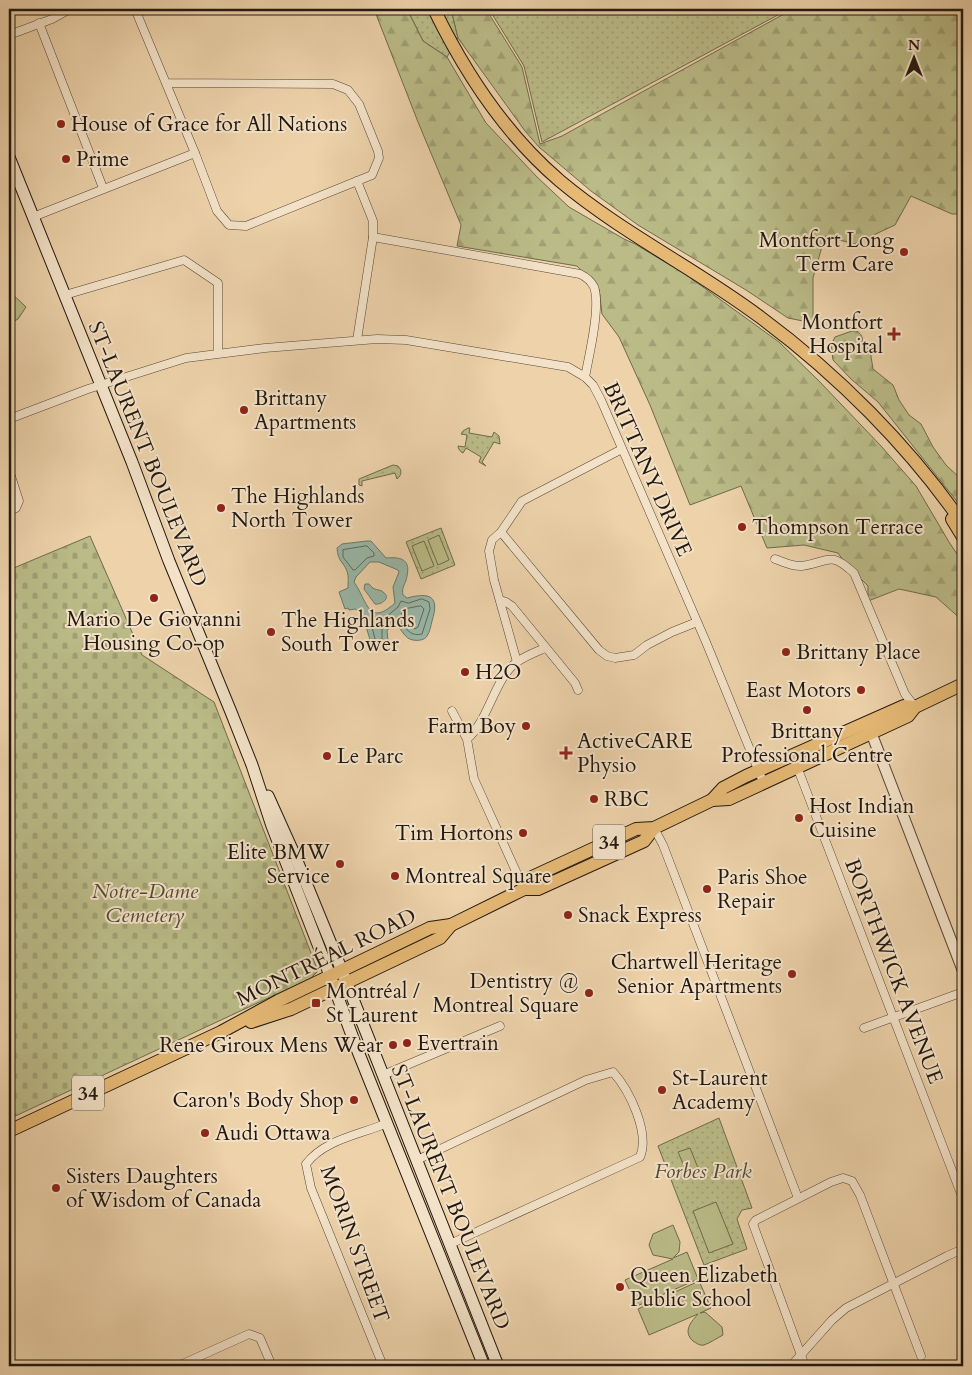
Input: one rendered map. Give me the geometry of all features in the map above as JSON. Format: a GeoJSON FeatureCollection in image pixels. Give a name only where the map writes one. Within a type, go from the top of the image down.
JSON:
{"type":"FeatureCollection","features":[{"type":"Feature","properties":{"kind":"main road"},"geometry":{"type":"LineString","coordinates":[[434,9],[456,51],[481,92],[514,134],[547,169],[596,208],[718,288],[789,339],[852,395],[883,426],[941,494],[963,524]]}},
{"type":"Feature","properties":{"kind":"main road","name":"ST-LAURENT BOULEVARD"},"geometry":{"type":"LineString","coordinates":[[9,157],[252,765],[296,856],[304,894],[338,979],[387,1123],[484,1366]]}},
{"type":"Feature","properties":{"kind":"main road"},"geometry":{"type":"LineString","coordinates":[[923,473],[963,537]]}},
{"type":"Feature","properties":{"kind":"main road","name":"MONTRÉAL ROAD"},"geometry":{"type":"LineString","coordinates":[[9,1131],[221,1032],[291,1009],[338,979],[430,928],[451,925],[524,889],[538,889],[644,841],[654,828],[712,800],[723,788],[792,755],[869,727],[908,716],[915,707],[963,684]]}},
{"type":"Feature","properties":{"kind":"main road","name":"MONTRÉAL ROAD"},"geometry":{"type":"LineString","coordinates":[[712,800],[729,799],[764,784],[798,768],[869,727]]}},
{"type":"Feature","properties":{"kind":"main road","name":"ST-LAURENT BOULEVARD"},"geometry":{"type":"LineString","coordinates":[[338,979],[383,1075],[498,1366]]}},
{"type":"Feature","properties":{"kind":"street"},"geometry":{"type":"LineString","coordinates":[[9,35],[70,9]]}},
{"type":"Feature","properties":{"kind":"street"},"geometry":{"type":"LineString","coordinates":[[135,9],[218,211],[229,225],[246,226],[372,175],[379,158],[359,104],[348,90],[333,84],[166,83]]}},
{"type":"Feature","properties":{"kind":"street"},"geometry":{"type":"LineString","coordinates":[[39,23],[103,188]]}},
{"type":"Feature","properties":{"kind":"street"},"geometry":{"type":"LineString","coordinates":[[33,217],[195,153]]}},
{"type":"Feature","properties":{"kind":"street"},"geometry":{"type":"LineString","coordinates":[[357,181],[373,221],[373,237],[358,340]]}},
{"type":"Feature","properties":{"kind":"street"},"geometry":{"type":"LineString","coordinates":[[373,237],[572,271],[588,279],[596,293],[597,306],[585,377]]}},
{"type":"Feature","properties":{"kind":"street"},"geometry":{"type":"LineString","coordinates":[[65,295],[184,260],[218,283],[218,353]]}},
{"type":"Feature","properties":{"kind":"street","name":"BRITTANY DRIVE"},"geometry":{"type":"LineString","coordinates":[[9,419],[88,388],[167,362],[218,353],[358,340],[406,340],[568,367],[585,377],[601,400],[697,622],[764,784]]}},
{"type":"Feature","properties":{"kind":"street"},"geometry":{"type":"LineString","coordinates":[[517,662],[494,580],[489,551],[492,540],[501,532],[522,501],[622,449]]}},
{"type":"Feature","properties":{"kind":"street"},"geometry":{"type":"LineString","coordinates":[[9,470],[19,501],[16,508],[9,511]]}},
{"type":"Feature","properties":{"kind":"street"},"geometry":{"type":"LineString","coordinates":[[501,532],[599,650],[607,656],[615,658],[634,656],[647,646],[672,632],[697,622]]}},
{"type":"Feature","properties":{"kind":"street"},"geometry":{"type":"LineString","coordinates":[[775,559],[793,566],[802,566],[824,559],[834,559],[841,562],[854,573],[905,694],[915,707]]}},
{"type":"Feature","properties":{"kind":"street"},"geometry":{"type":"LineString","coordinates":[[500,600],[512,606],[575,683],[578,690]]}},
{"type":"Feature","properties":{"kind":"street"},"geometry":{"type":"LineString","coordinates":[[467,739],[474,734],[510,668],[517,662],[545,648]]}},
{"type":"Feature","properties":{"kind":"street"},"geometry":{"type":"LineString","coordinates":[[452,711],[467,739],[474,779],[524,889]]}},
{"type":"Feature","properties":{"kind":"street"},"geometry":{"type":"LineString","coordinates":[[869,727],[963,971]]}},
{"type":"Feature","properties":{"kind":"street","name":"BORTHWICK AVENUE"},"geometry":{"type":"LineString","coordinates":[[792,755],[963,1200]]}},
{"type":"Feature","properties":{"kind":"street"},"geometry":{"type":"LineString","coordinates":[[654,828],[663,845],[798,1198]]}},
{"type":"Feature","properties":{"kind":"street"},"geometry":{"type":"LineString","coordinates":[[864,1028],[963,992]]}},
{"type":"Feature","properties":{"kind":"street"},"geometry":{"type":"LineString","coordinates":[[383,1075],[500,1026]]}},
{"type":"Feature","properties":{"kind":"street"},"geometry":{"type":"LineString","coordinates":[[416,1160],[586,1080],[601,1075],[613,1072],[626,1090],[642,1130],[643,1149],[640,1156],[450,1244]]}},
{"type":"Feature","properties":{"kind":"street","name":"MORIN STREET"},"geometry":{"type":"LineString","coordinates":[[383,1366],[311,1188],[306,1164],[313,1154],[323,1147],[387,1123]]}},
{"type":"Feature","properties":{"kind":"street"},"geometry":{"type":"LineString","coordinates":[[805,1366],[753,1224],[756,1220],[798,1198],[842,1178],[852,1181],[860,1195],[921,1356]]}},
{"type":"Feature","properties":{"kind":"street"},"geometry":{"type":"LineString","coordinates":[[791,1366],[832,1320],[846,1308],[963,1249]]}},
{"type":"Feature","properties":{"kind":"street"},"geometry":{"type":"LineString","coordinates":[[178,1366],[250,1334],[260,1338],[272,1366]]}},
{"type":"Feature","properties":{"kind":"green space"},"geometry":{"type":"Polygon","coordinates":[[[374,9],[407,9],[423,41],[447,57],[486,123],[537,177],[569,207],[685,274],[779,342],[819,381],[916,486],[963,563],[963,621],[936,597],[899,589],[868,601],[868,586],[845,563],[838,553],[804,545],[767,548],[741,486],[690,505],[650,405],[619,337],[602,314],[599,289],[577,266],[457,246],[461,225],[374,9]]]}},
{"type":"Feature","properties":{"kind":"green space"},"geometry":{"type":"Polygon","coordinates":[[[407,9],[451,9],[458,38],[447,57],[423,41],[407,9]]]}},
{"type":"Feature","properties":{"kind":"green space"},"geometry":{"type":"Polygon","coordinates":[[[451,9],[486,9],[522,67],[540,144],[562,136],[793,9],[963,9],[963,214],[952,214],[911,196],[895,225],[854,244],[825,236],[813,278],[813,323],[788,318],[746,290],[638,225],[591,191],[539,147],[525,131],[458,38],[451,9]]]}},
{"type":"Feature","properties":{"kind":"green space"},"geometry":{"type":"Polygon","coordinates":[[[489,9],[789,9],[542,142],[524,66],[489,9]]]}},
{"type":"Feature","properties":{"kind":"green space"},"geometry":{"type":"Polygon","coordinates":[[[9,291],[26,307],[18,319],[9,324],[9,291]]]}},
{"type":"Feature","properties":{"kind":"green space"},"geometry":{"type":"Polygon","coordinates":[[[857,331],[860,334],[862,344],[870,350],[873,369],[893,385],[899,400],[909,415],[921,424],[933,447],[946,465],[963,481],[963,509],[878,402],[851,379],[833,360],[831,345],[835,337],[857,331]]]}},
{"type":"Feature","properties":{"kind":"green space"},"geometry":{"type":"Polygon","coordinates":[[[470,428],[469,433],[492,437],[494,432],[499,436],[500,444],[494,442],[482,462],[486,466],[479,462],[481,457],[466,448],[463,453],[459,449],[458,446],[465,447],[467,435],[461,434],[470,428]]]}},
{"type":"Feature","properties":{"kind":"green space"},"geometry":{"type":"Polygon","coordinates":[[[393,465],[398,466],[401,471],[397,479],[395,473],[362,481],[362,486],[359,485],[359,479],[393,465]]]}},
{"type":"Feature","properties":{"kind":"green space"},"geometry":{"type":"Polygon","coordinates":[[[441,528],[455,565],[421,579],[406,542],[441,528]]]}},
{"type":"Feature","properties":{"kind":"green space"},"geometry":{"type":"Polygon","coordinates":[[[439,535],[449,560],[438,565],[428,540],[439,535]]]}},
{"type":"Feature","properties":{"kind":"green space","name":"Notre-Dame Cemetery"},"geometry":{"type":"Polygon","coordinates":[[[90,536],[142,655],[214,702],[317,972],[311,978],[9,1119],[9,570],[90,536]]]}},
{"type":"Feature","properties":{"kind":"green space"},"geometry":{"type":"Polygon","coordinates":[[[424,541],[434,566],[422,571],[412,546],[424,541]]]}},
{"type":"Feature","properties":{"kind":"green space","name":"Forbes Park"},"geometry":{"type":"Polygon","coordinates":[[[719,1118],[752,1208],[742,1210],[737,1219],[747,1249],[704,1265],[658,1146],[719,1118]]]}},
{"type":"Feature","properties":{"kind":"green space"},"geometry":{"type":"Polygon","coordinates":[[[690,1148],[698,1168],[687,1173],[678,1152],[690,1148]]]}},
{"type":"Feature","properties":{"kind":"green space"},"geometry":{"type":"Polygon","coordinates":[[[716,1202],[733,1244],[709,1253],[693,1211],[716,1202]]]}},
{"type":"Feature","properties":{"kind":"green space"},"geometry":{"type":"Polygon","coordinates":[[[673,1225],[680,1242],[679,1252],[673,1258],[687,1252],[698,1279],[637,1306],[625,1280],[673,1259],[653,1255],[649,1245],[653,1234],[673,1225]]]}},
{"type":"Feature","properties":{"kind":"green space"},"geometry":{"type":"Polygon","coordinates":[[[699,1281],[711,1308],[700,1313],[705,1312],[722,1327],[723,1335],[704,1345],[693,1341],[688,1334],[688,1330],[698,1314],[649,1335],[638,1309],[699,1281]]]}},
{"type":"Feature","properties":{"kind":"water"},"geometry":{"type":"Polygon","coordinates":[[[371,541],[386,558],[395,558],[406,562],[408,570],[403,595],[407,598],[427,596],[434,601],[435,606],[430,631],[426,637],[419,640],[410,639],[397,625],[389,628],[387,631],[388,640],[384,644],[377,646],[371,643],[362,613],[355,609],[345,609],[339,592],[348,588],[348,573],[340,559],[337,548],[342,544],[371,541]],[[370,562],[356,577],[354,582],[369,609],[379,613],[395,603],[393,587],[399,572],[379,562],[370,562]]]}},
{"type":"Feature","properties":{"kind":"water"},"geometry":{"type":"Polygon","coordinates":[[[365,584],[369,584],[383,592],[386,597],[385,601],[375,604],[364,589],[365,584]]]}},
{"type":"Feature","properties":{"kind":"place","name":"House of Grace for All Nations"},"geometry":{"type":"Point","coordinates":[61,124]}},
{"type":"Feature","properties":{"kind":"place","name":"Prime"},"geometry":{"type":"Point","coordinates":[66,159]}},
{"type":"Feature","properties":{"kind":"place","name":"Montfort Long Term Care"},"geometry":{"type":"Point","coordinates":[904,252]}},
{"type":"Feature","properties":{"kind":"place","name":"Montfort Hospital"},"geometry":{"type":"Point","coordinates":[894,334]}},
{"type":"Feature","properties":{"kind":"place","name":"Brittany Apartments"},"geometry":{"type":"Point","coordinates":[244,410]}},
{"type":"Feature","properties":{"kind":"place","name":"The Highlands North Tower"},"geometry":{"type":"Point","coordinates":[221,508]}},
{"type":"Feature","properties":{"kind":"place","name":"Thompson Terrace"},"geometry":{"type":"Point","coordinates":[742,527]}},
{"type":"Feature","properties":{"kind":"place","name":"Mario De Giovanni Housing Co-op"},"geometry":{"type":"Point","coordinates":[154,598]}},
{"type":"Feature","properties":{"kind":"place","name":"The Highlands South Tower"},"geometry":{"type":"Point","coordinates":[271,632]}},
{"type":"Feature","properties":{"kind":"place","name":"Brittany Place"},"geometry":{"type":"Point","coordinates":[786,652]}},
{"type":"Feature","properties":{"kind":"place","name":"H2O"},"geometry":{"type":"Point","coordinates":[465,672]}},
{"type":"Feature","properties":{"kind":"place","name":"East Motors"},"geometry":{"type":"Point","coordinates":[861,690]}},
{"type":"Feature","properties":{"kind":"place","name":"Brittany Professional Centre"},"geometry":{"type":"Point","coordinates":[807,710]}},
{"type":"Feature","properties":{"kind":"place","name":"Farm Boy"},"geometry":{"type":"Point","coordinates":[526,726]}},
{"type":"Feature","properties":{"kind":"place","name":"ActiveCARE Physio"},"geometry":{"type":"Point","coordinates":[566,753]}},
{"type":"Feature","properties":{"kind":"place","name":"Le Parc"},"geometry":{"type":"Point","coordinates":[327,756]}},
{"type":"Feature","properties":{"kind":"place","name":"RBC"},"geometry":{"type":"Point","coordinates":[594,799]}},
{"type":"Feature","properties":{"kind":"place","name":"Host Indian Cuisine"},"geometry":{"type":"Point","coordinates":[799,818]}},
{"type":"Feature","properties":{"kind":"place","name":"Tim Hortons"},"geometry":{"type":"Point","coordinates":[523,833]}},
{"type":"Feature","properties":{"kind":"place","name":"Elite BMW Service"},"geometry":{"type":"Point","coordinates":[340,864]}},
{"type":"Feature","properties":{"kind":"place","name":"Montreal Square"},"geometry":{"type":"Point","coordinates":[395,876]}},
{"type":"Feature","properties":{"kind":"place","name":"Paris Shoe Repair"},"geometry":{"type":"Point","coordinates":[707,889]}},
{"type":"Feature","properties":{"kind":"place","name":"Snack Express"},"geometry":{"type":"Point","coordinates":[568,915]}},
{"type":"Feature","properties":{"kind":"place","name":"Chartwell Heritage Senior Apartments"},"geometry":{"type":"Point","coordinates":[792,974]}},
{"type":"Feature","properties":{"kind":"place","name":"Dentistry @ Montreal Square"},"geometry":{"type":"Point","coordinates":[589,993]}},
{"type":"Feature","properties":{"kind":"place","name":"Montréal / St Laurent"},"geometry":{"type":"Point","coordinates":[316,1003]}},
{"type":"Feature","properties":{"kind":"place","name":"Evertrain"},"geometry":{"type":"Point","coordinates":[407,1043]}},
{"type":"Feature","properties":{"kind":"place","name":"Rene Giroux Mens Wear"},"geometry":{"type":"Point","coordinates":[393,1045]}},
{"type":"Feature","properties":{"kind":"place","name":"St-Laurent Academy"},"geometry":{"type":"Point","coordinates":[662,1090]}},
{"type":"Feature","properties":{"kind":"place","name":"Caron's Body Shop"},"geometry":{"type":"Point","coordinates":[354,1100]}},
{"type":"Feature","properties":{"kind":"place","name":"Audi Ottawa"},"geometry":{"type":"Point","coordinates":[205,1133]}},
{"type":"Feature","properties":{"kind":"place","name":"Sisters Daughters of Wisdom of Canada"},"geometry":{"type":"Point","coordinates":[56,1188]}},
{"type":"Feature","properties":{"kind":"place","name":"Queen Elizabeth Public School"},"geometry":{"type":"Point","coordinates":[620,1287]}}]}
